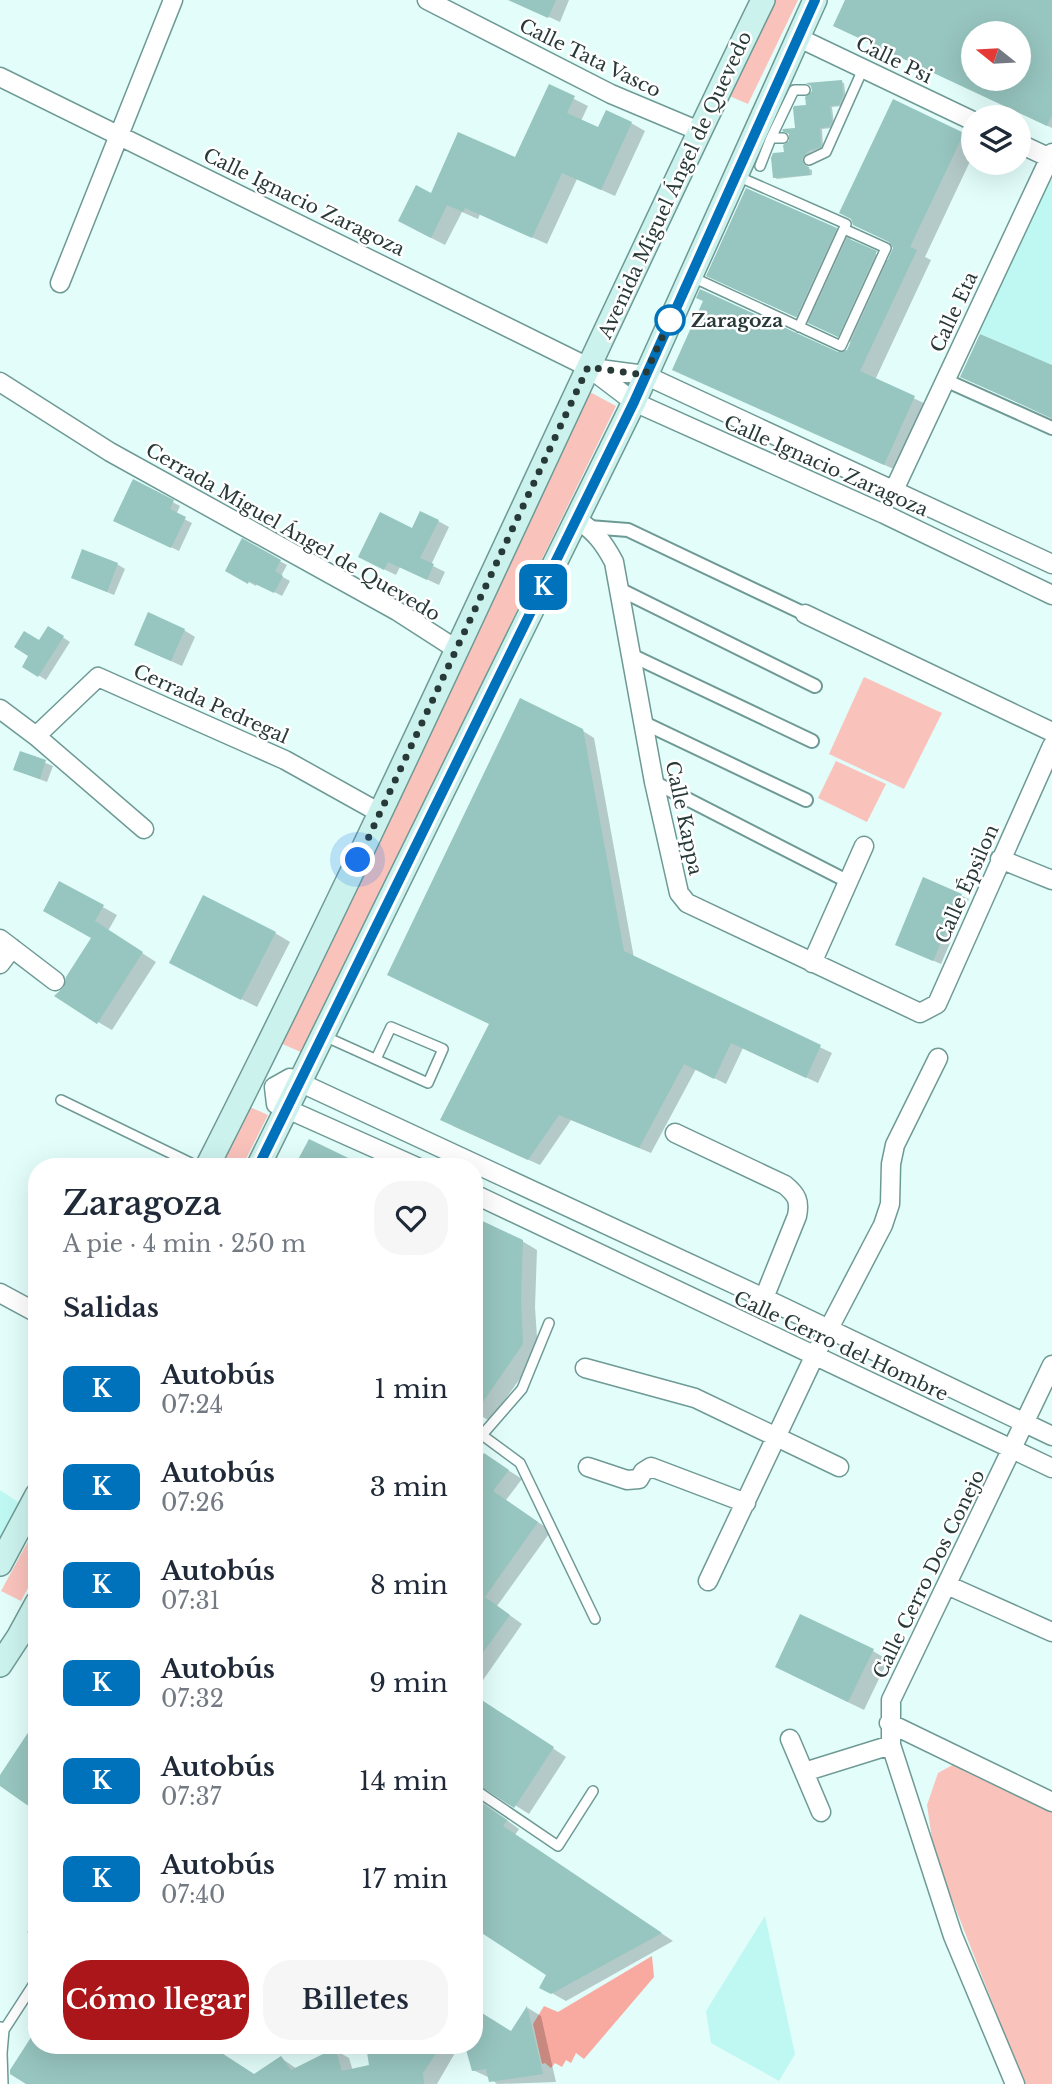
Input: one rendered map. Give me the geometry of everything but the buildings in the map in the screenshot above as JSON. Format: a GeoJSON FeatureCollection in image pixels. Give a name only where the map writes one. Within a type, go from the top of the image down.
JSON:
{"type":"FeatureCollection","features":[{"type":"Feature","properties":{"kind":"main road","name":"Avenida Miguel Ángel de Quevedo"},"geometry":{"type":"LineString","coordinates":[[211,1158],[380,813],[763,0]]}},
{"type":"Feature","properties":{"kind":"main road"},"geometry":{"type":"LineString","coordinates":[[262,1158],[583,523],[690,276],[744,170],[797,37],[815,0]]}},
{"type":"Feature","properties":{"kind":"main road"},"geometry":{"type":"LineString","coordinates":[[4,1550],[28,1510]]}},
{"type":"Feature","properties":{"kind":"main road"},"geometry":{"type":"LineString","coordinates":[[0,1665],[28,1620]]}},
{"type":"Feature","properties":{"kind":"street"},"geometry":{"type":"LineString","coordinates":[[60,283],[173,0]]}},
{"type":"Feature","properties":{"kind":"street","name":"Calle Tata Vasco"},"geometry":{"type":"LineString","coordinates":[[427,0],[611,94],[699,131]]}},
{"type":"Feature","properties":{"kind":"street","name":"Calle Psi"},"geometry":{"type":"LineString","coordinates":[[797,37],[961,115]]}},
{"type":"Feature","properties":{"kind":"street","name":"Calle Ignacio Zaragoza"},"geometry":{"type":"LineString","coordinates":[[0,77],[588,367],[634,402],[884,514],[1052,595]]}},
{"type":"Feature","properties":{"kind":"street"},"geometry":{"type":"LineString","coordinates":[[1031,148],[1051,156]]}},
{"type":"Feature","properties":{"kind":"street","name":"Calle Eta"},"geometry":{"type":"LineString","coordinates":[[894,490],[1051,156]]}},
{"type":"Feature","properties":{"kind":"street","name":"Calle Ignacio Zaragoza"},"geometry":{"type":"LineString","coordinates":[[588,367],[645,375],[1052,564]]}},
{"type":"Feature","properties":{"kind":"street"},"geometry":{"type":"LineString","coordinates":[[945,380],[1052,428]]}},
{"type":"Feature","properties":{"kind":"street","name":"Cerrada Miguel Ángel de Quevedo"},"geometry":{"type":"LineString","coordinates":[[0,383],[110,452],[397,611],[456,649]]}},
{"type":"Feature","properties":{"kind":"street"},"geometry":{"type":"LineString","coordinates":[[583,523],[628,530],[1052,732]]}},
{"type":"Feature","properties":{"kind":"street","name":"Calle Kappa"},"geometry":{"type":"LineString","coordinates":[[583,523],[604,543],[614,562],[642,722],[679,893],[687,903],[903,1005]]}},
{"type":"Feature","properties":{"kind":"street"},"geometry":{"type":"LineString","coordinates":[[619,589],[815,686]]}},
{"type":"Feature","properties":{"kind":"street"},"geometry":{"type":"LineString","coordinates":[[631,655],[812,741]]}},
{"type":"Feature","properties":{"kind":"street","name":"Cerrada Pedregal"},"geometry":{"type":"LineString","coordinates":[[36,736],[98,677],[285,760],[380,813]]}},
{"type":"Feature","properties":{"kind":"street"},"geometry":{"type":"LineString","coordinates":[[0,709],[36,736],[144,829]]}},
{"type":"Feature","properties":{"kind":"street"},"geometry":{"type":"LineString","coordinates":[[642,722],[806,800]]}},
{"type":"Feature","properties":{"kind":"street","name":"Calle Épsilon"},"geometry":{"type":"LineString","coordinates":[[903,1005],[920,1013],[937,1004],[1052,746]]}},
{"type":"Feature","properties":{"kind":"street"},"geometry":{"type":"LineString","coordinates":[[654,782],[849,882]]}},
{"type":"Feature","properties":{"kind":"street"},"geometry":{"type":"LineString","coordinates":[[812,963],[864,846]]}},
{"type":"Feature","properties":{"kind":"street"},"geometry":{"type":"LineString","coordinates":[[1000,859],[1052,880]]}},
{"type":"Feature","properties":{"kind":"street"},"geometry":{"type":"LineString","coordinates":[[0,964],[6,944],[55,981]]}},
{"type":"Feature","properties":{"kind":"street"},"geometry":{"type":"LineString","coordinates":[[708,1581],[814,1357],[883,1225],[890,1204],[891,1164],[895,1145],[938,1058]]}},
{"type":"Feature","properties":{"kind":"street"},"geometry":{"type":"LineString","coordinates":[[251,1076],[274,1087]]}},
{"type":"Feature","properties":{"kind":"street"},"geometry":{"type":"LineString","coordinates":[[274,1087],[290,1077],[299,1082]]}},
{"type":"Feature","properties":{"kind":"street","name":"Calle Cerro del Hombre"},"geometry":{"type":"LineString","coordinates":[[299,1082],[463,1158]]}},
{"type":"Feature","properties":{"kind":"street"},"geometry":{"type":"LineString","coordinates":[[274,1087],[276,1104],[397,1158]]}},
{"type":"Feature","properties":{"kind":"street"},"geometry":{"type":"LineString","coordinates":[[675,1133],[785,1185],[795,1193],[800,1204],[797,1216],[764,1298]]}},
{"type":"Feature","properties":{"kind":"street","name":"Calle Cerro del Hombre"},"geometry":{"type":"LineString","coordinates":[[483,1167],[1052,1436]]}},
{"type":"Feature","properties":{"kind":"street","name":"Calle Cerro del Hombre"},"geometry":{"type":"LineString","coordinates":[[483,1198],[1052,1468]]}},
{"type":"Feature","properties":{"kind":"street"},"geometry":{"type":"LineString","coordinates":[[612,1261],[625,1233]]}},
{"type":"Feature","properties":{"kind":"street"},"geometry":{"type":"LineString","coordinates":[[0,1293],[28,1307]]}},
{"type":"Feature","properties":{"kind":"street","name":"Calle Cerro Dos Conejo"},"geometry":{"type":"LineString","coordinates":[[1015,2084],[953,1936],[891,1745],[889,1723],[891,1700],[1052,1365]]}},
{"type":"Feature","properties":{"kind":"street"},"geometry":{"type":"LineString","coordinates":[[585,1368],[695,1398],[839,1467]]}},
{"type":"Feature","properties":{"kind":"street"},"geometry":{"type":"LineString","coordinates":[[588,1467],[627,1480],[639,1479],[643,1472],[651,1467],[746,1503]]}},
{"type":"Feature","properties":{"kind":"street"},"geometry":{"type":"LineString","coordinates":[[947,1585],[1052,1632]]}},
{"type":"Feature","properties":{"kind":"street"},"geometry":{"type":"LineString","coordinates":[[889,1723],[1052,1802]]}},
{"type":"Feature","properties":{"kind":"street"},"geometry":{"type":"LineString","coordinates":[[790,1739],[821,1812]]}},
{"type":"Feature","properties":{"kind":"street"},"geometry":{"type":"LineString","coordinates":[[804,1772],[891,1745]]}},
{"type":"Feature","properties":{"kind":"lane"},"geometry":{"type":"LineString","coordinates":[[809,160],[826,152],[863,69]]}},
{"type":"Feature","properties":{"kind":"lane"},"geometry":{"type":"LineString","coordinates":[[842,88],[855,88]]}},
{"type":"Feature","properties":{"kind":"lane"},"geometry":{"type":"LineString","coordinates":[[744,170],[771,138],[794,90],[805,90]]}},
{"type":"Feature","properties":{"kind":"lane"},"geometry":{"type":"LineString","coordinates":[[831,115],[843,114]]}},
{"type":"Feature","properties":{"kind":"lane"},"geometry":{"type":"LineString","coordinates":[[780,119],[794,118]]}},
{"type":"Feature","properties":{"kind":"lane"},"geometry":{"type":"LineString","coordinates":[[820,136],[834,135]]}},
{"type":"Feature","properties":{"kind":"lane"},"geometry":{"type":"LineString","coordinates":[[771,138],[783,138]]}},
{"type":"Feature","properties":{"kind":"lane"},"geometry":{"type":"LineString","coordinates":[[744,170],[771,164]]}},
{"type":"Feature","properties":{"kind":"lane"},"geometry":{"type":"LineString","coordinates":[[744,170],[846,224],[799,327]]}},
{"type":"Feature","properties":{"kind":"lane"},"geometry":{"type":"LineString","coordinates":[[690,276],[841,346],[886,248],[844,229]]}},
{"type":"Feature","properties":{"kind":"lane"},"geometry":{"type":"LineString","coordinates":[[323,1035],[428,1083],[443,1049],[391,1027],[376,1059]]}},
{"type":"Feature","properties":{"kind":"lane"},"geometry":{"type":"LineString","coordinates":[[61,1100],[180,1158]]}},
{"type":"Feature","properties":{"kind":"lane"},"geometry":{"type":"LineString","coordinates":[[483,1428],[522,1389],[549,1323]]}},
{"type":"Feature","properties":{"kind":"lane"},"geometry":{"type":"LineString","coordinates":[[483,1437],[520,1463],[595,1619]]}},
{"type":"Feature","properties":{"kind":"lane"},"geometry":{"type":"LineString","coordinates":[[483,1796],[558,1846],[593,1791]]}},
{"type":"Feature","properties":{"kind":"lane"},"geometry":{"type":"LineString","coordinates":[[4,2084],[2,2028],[28,1992]]}},
{"type":"Feature","properties":{"kind":"shaded area"},"geometry":{"type":"Polygon","coordinates":[[[773,0],[798,0],[748,104],[727,95],[773,0]]]}},
{"type":"Feature","properties":{"kind":"shaded area"},"geometry":{"type":"Polygon","coordinates":[[[1052,159],[1052,365],[969,329],[1052,159]]]}},
{"type":"Feature","properties":{"kind":"shaded area"},"geometry":{"type":"Polygon","coordinates":[[[588,391],[616,406],[303,1053],[280,1043],[588,391]]]}},
{"type":"Feature","properties":{"kind":"shaded area"},"geometry":{"type":"Polygon","coordinates":[[[864,677],[942,713],[904,789],[829,754],[864,677]]]}},
{"type":"Feature","properties":{"kind":"shaded area"},"geometry":{"type":"Polygon","coordinates":[[[836,761],[886,784],[867,822],[818,798],[836,761]]]}},
{"type":"Feature","properties":{"kind":"shaded area"},"geometry":{"type":"Polygon","coordinates":[[[250,1107],[268,1115],[246,1158],[224,1158],[250,1107]]]}},
{"type":"Feature","properties":{"kind":"shaded area"},"geometry":{"type":"Polygon","coordinates":[[[0,1490],[21,1504],[0,1538],[0,1490]]]}},
{"type":"Feature","properties":{"kind":"shaded area"},"geometry":{"type":"Polygon","coordinates":[[[28,1542],[28,1588],[21,1601],[1,1591],[28,1542]]]}},
{"type":"Feature","properties":{"kind":"shaded area"},"geometry":{"type":"Polygon","coordinates":[[[956,1763],[1052,1810],[1052,2084],[1024,2084],[934,1853],[927,1805],[938,1773],[956,1763]]]}},
{"type":"Feature","properties":{"kind":"shaded area"},"geometry":{"type":"Polygon","coordinates":[[[765,1916],[795,2054],[779,2081],[711,2043],[706,2011],[765,1916]]]}},
{"type":"Feature","properties":{"kind":"shaded area"},"geometry":{"type":"Polygon","coordinates":[[[652,1956],[654,1977],[584,2059],[576,2053],[571,2063],[566,2060],[562,2067],[555,2063],[551,2068],[545,2063],[542,2064],[533,2024],[544,2006],[558,2012],[652,1956]]]}},
{"type":"Feature","properties":{"kind":"bus line","name":"K"},"geometry":{"type":"LineString","coordinates":[[262,1158],[634,402],[815,0]]}},
{"type":"Feature","properties":{"kind":"place","name":"Zaragoza"},"geometry":{"type":"Point","coordinates":[670,320]}},
{"type":"Feature","properties":{"kind":"route"},"geometry":{"type":"LineString","coordinates":[[358,860],[588,367],[645,375],[670,320]]}}]}
